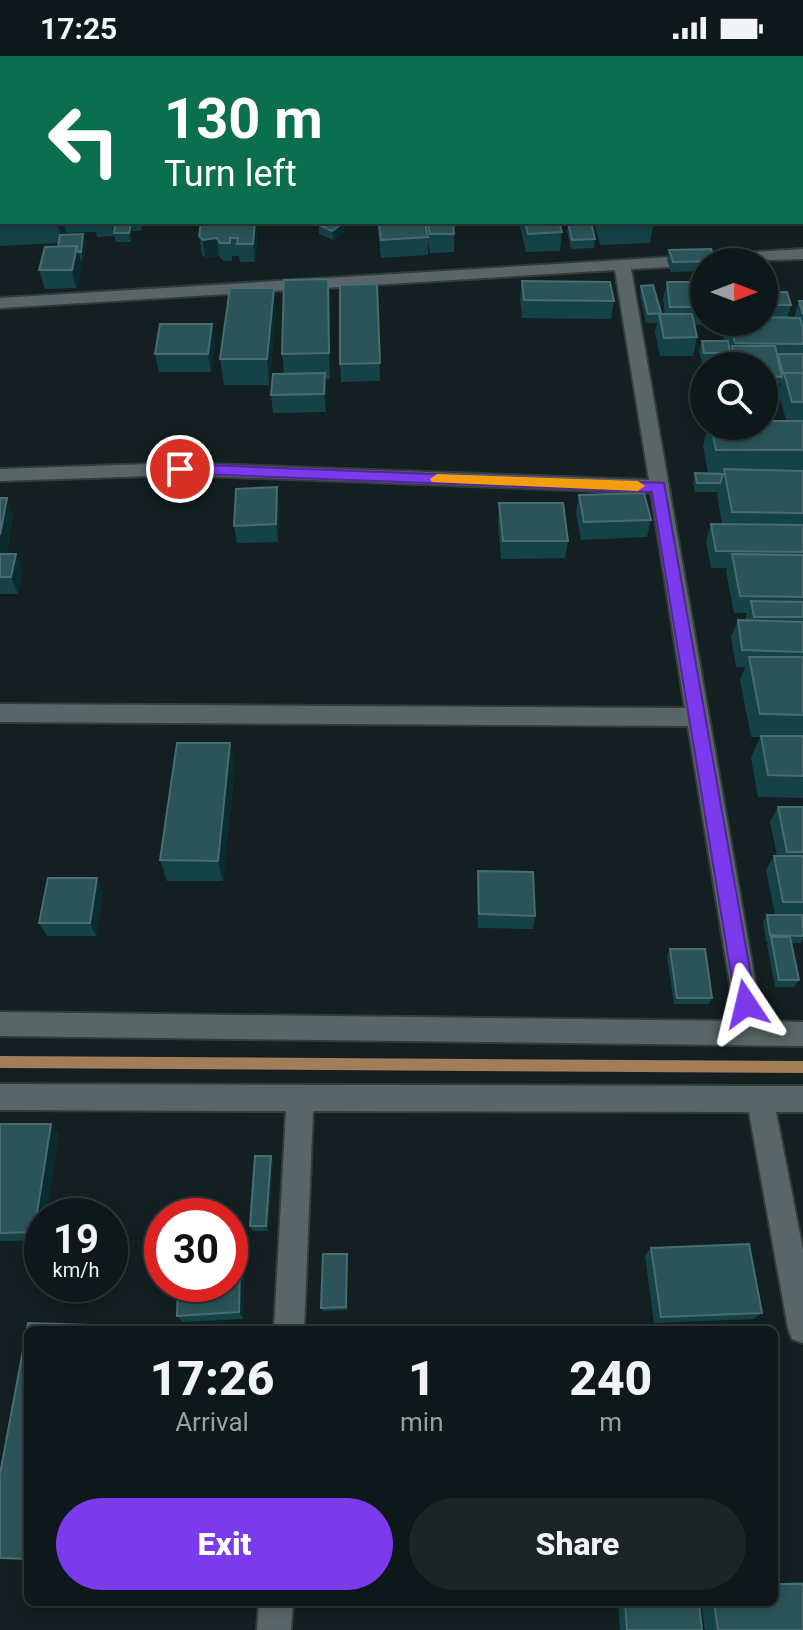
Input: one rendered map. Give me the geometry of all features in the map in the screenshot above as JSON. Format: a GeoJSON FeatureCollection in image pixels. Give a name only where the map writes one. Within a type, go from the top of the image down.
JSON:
{"type":"FeatureCollection","features":[{"type":"Feature","properties":{"kind":"street"},"geometry":{"type":"LineString","coordinates":[[0,303],[803,254]]}},
{"type":"Feature","properties":{"kind":"street"},"geometry":{"type":"LineString","coordinates":[[622,265],[751,1033]]}},
{"type":"Feature","properties":{"kind":"street"},"geometry":{"type":"LineString","coordinates":[[0,475],[180,469],[658,487]]}},
{"type":"Feature","properties":{"kind":"street"},"geometry":{"type":"LineString","coordinates":[[0,713],[696,717]]}},
{"type":"Feature","properties":{"kind":"street"},"geometry":{"type":"LineString","coordinates":[[0,1024],[803,1034]]}},
{"type":"Feature","properties":{"kind":"street"},"geometry":{"type":"LineString","coordinates":[[0,1097],[803,1099]]}},
{"type":"Feature","properties":{"kind":"street"},"geometry":{"type":"LineString","coordinates":[[760,1098],[803,1328]]}},
{"type":"Feature","properties":{"kind":"street"},"geometry":{"type":"LineString","coordinates":[[289,1326],[300,1100]]}},
{"type":"Feature","properties":{"kind":"street"},"geometry":{"type":"LineString","coordinates":[[274,1630],[276,1606]]}},
{"type":"Feature","properties":{"kind":"building"},"geometry":{"type":"Polygon","coordinates":[[[115,224],[131,224],[129,233],[114,233],[115,224]]]}},
{"type":"Feature","properties":{"kind":"building"},"geometry":{"type":"Polygon","coordinates":[[[201,224],[255,224],[253,244],[237,244],[238,238],[230,238],[230,243],[220,243],[217,238],[203,240],[199,236],[201,224]]]}},
{"type":"Feature","properties":{"kind":"building"},"geometry":{"type":"Polygon","coordinates":[[[320,224],[341,224],[332,231],[320,224]]]}},
{"type":"Feature","properties":{"kind":"building"},"geometry":{"type":"Polygon","coordinates":[[[379,224],[425,224],[428,237],[381,240],[379,224]]]}},
{"type":"Feature","properties":{"kind":"building"},"geometry":{"type":"Polygon","coordinates":[[[428,224],[453,224],[454,234],[430,234],[428,224]]]}},
{"type":"Feature","properties":{"kind":"building"},"geometry":{"type":"Polygon","coordinates":[[[526,224],[560,224],[562,232],[528,234],[526,224]]]}},
{"type":"Feature","properties":{"kind":"building"},"geometry":{"type":"Polygon","coordinates":[[[568,224],[591,224],[595,239],[572,240],[568,224]]]}},
{"type":"Feature","properties":{"kind":"building"},"geometry":{"type":"Polygon","coordinates":[[[83,234],[81,252],[78,252],[77,246],[58,247],[60,235],[83,234]]]}},
{"type":"Feature","properties":{"kind":"building"},"geometry":{"type":"Polygon","coordinates":[[[77,246],[72,270],[39,270],[45,247],[77,246]]]}},
{"type":"Feature","properties":{"kind":"building"},"geometry":{"type":"Polygon","coordinates":[[[669,250],[690,250],[690,262],[673,262],[669,250]]]}},
{"type":"Feature","properties":{"kind":"building"},"geometry":{"type":"Polygon","coordinates":[[[328,279],[329,353],[282,354],[284,280],[328,279]]]}},
{"type":"Feature","properties":{"kind":"building"},"geometry":{"type":"Polygon","coordinates":[[[522,281],[610,282],[614,301],[524,300],[522,281]]]}},
{"type":"Feature","properties":{"kind":"building"},"geometry":{"type":"Polygon","coordinates":[[[667,282],[690,282],[690,307],[670,307],[667,282]]]}},
{"type":"Feature","properties":{"kind":"building"},"geometry":{"type":"Polygon","coordinates":[[[377,284],[380,363],[340,364],[340,285],[377,284]]]}},
{"type":"Feature","properties":{"kind":"building"},"geometry":{"type":"Polygon","coordinates":[[[653,285],[661,313],[648,314],[641,286],[653,285]]]}},
{"type":"Feature","properties":{"kind":"building"},"geometry":{"type":"Polygon","coordinates":[[[230,288],[274,288],[267,359],[220,359],[230,288]]]}},
{"type":"Feature","properties":{"kind":"building"},"geometry":{"type":"Polygon","coordinates":[[[778,292],[787,292],[791,305],[778,305],[778,292]]]}},
{"type":"Feature","properties":{"kind":"building"},"geometry":{"type":"Polygon","coordinates":[[[659,314],[690,314],[690,336],[697,337],[664,338],[659,314]]]}},
{"type":"Feature","properties":{"kind":"building"},"geometry":{"type":"Polygon","coordinates":[[[778,317],[800,318],[803,344],[735,343],[733,336],[778,336],[778,317]]]}},
{"type":"Feature","properties":{"kind":"building"},"geometry":{"type":"Polygon","coordinates":[[[160,324],[212,324],[208,354],[155,354],[160,324]]]}},
{"type":"Feature","properties":{"kind":"building"},"geometry":{"type":"Polygon","coordinates":[[[702,341],[728,341],[730,352],[704,352],[702,341]]]}},
{"type":"Feature","properties":{"kind":"building"},"geometry":{"type":"Polygon","coordinates":[[[732,346],[775,346],[776,352],[733,352],[732,346]]]}},
{"type":"Feature","properties":{"kind":"building"},"geometry":{"type":"Polygon","coordinates":[[[778,354],[803,354],[803,373],[783,374],[778,354]]]}},
{"type":"Feature","properties":{"kind":"building"},"geometry":{"type":"Polygon","coordinates":[[[325,373],[324,394],[271,395],[273,374],[325,373]]]}},
{"type":"Feature","properties":{"kind":"building"},"geometry":{"type":"Polygon","coordinates":[[[784,373],[803,373],[803,402],[792,402],[784,373]]]}},
{"type":"Feature","properties":{"kind":"building"},"geometry":{"type":"Polygon","coordinates":[[[778,421],[803,421],[803,450],[716,450],[714,440],[778,440],[778,421]]]}},
{"type":"Feature","properties":{"kind":"building"},"geometry":{"type":"Polygon","coordinates":[[[724,469],[803,471],[803,513],[732,512],[724,469]]]}},
{"type":"Feature","properties":{"kind":"building"},"geometry":{"type":"Polygon","coordinates":[[[695,473],[723,474],[720,483],[697,483],[695,473]]]}},
{"type":"Feature","properties":{"kind":"building"},"geometry":{"type":"Polygon","coordinates":[[[277,487],[276,524],[234,526],[236,489],[277,487]]]}},
{"type":"Feature","properties":{"kind":"building"},"geometry":{"type":"Polygon","coordinates":[[[644,493],[651,520],[584,522],[579,495],[644,493]]]}},
{"type":"Feature","properties":{"kind":"building"},"geometry":{"type":"Polygon","coordinates":[[[0,498],[7,498],[0,535],[0,498]]]}},
{"type":"Feature","properties":{"kind":"building"},"geometry":{"type":"Polygon","coordinates":[[[499,503],[563,503],[568,541],[503,541],[499,503]]]}},
{"type":"Feature","properties":{"kind":"building"},"geometry":{"type":"Polygon","coordinates":[[[711,524],[803,525],[803,552],[716,551],[711,524]]]}},
{"type":"Feature","properties":{"kind":"building"},"geometry":{"type":"Polygon","coordinates":[[[0,554],[16,554],[11,577],[0,577],[0,554]]]}},
{"type":"Feature","properties":{"kind":"building"},"geometry":{"type":"Polygon","coordinates":[[[732,554],[803,555],[803,597],[740,596],[732,554]]]}},
{"type":"Feature","properties":{"kind":"building"},"geometry":{"type":"Polygon","coordinates":[[[751,601],[803,602],[803,617],[754,617],[751,601]]]}},
{"type":"Feature","properties":{"kind":"building"},"geometry":{"type":"Polygon","coordinates":[[[738,620],[803,622],[803,652],[742,650],[738,620]]]}},
{"type":"Feature","properties":{"kind":"building"},"geometry":{"type":"Polygon","coordinates":[[[749,657],[803,657],[803,715],[760,714],[749,657]]]}},
{"type":"Feature","properties":{"kind":"building"},"geometry":{"type":"Polygon","coordinates":[[[761,736],[803,736],[803,776],[768,775],[761,736]]]}},
{"type":"Feature","properties":{"kind":"building"},"geometry":{"type":"Polygon","coordinates":[[[177,743],[230,743],[218,861],[160,860],[177,743]]]}},
{"type":"Feature","properties":{"kind":"building"},"geometry":{"type":"Polygon","coordinates":[[[778,807],[803,807],[803,852],[787,852],[778,807]]]}},
{"type":"Feature","properties":{"kind":"building"},"geometry":{"type":"Polygon","coordinates":[[[774,856],[803,856],[803,902],[783,902],[774,856]]]}},
{"type":"Feature","properties":{"kind":"building"},"geometry":{"type":"Polygon","coordinates":[[[478,871],[533,872],[535,916],[479,914],[478,871]]]}},
{"type":"Feature","properties":{"kind":"building"},"geometry":{"type":"Polygon","coordinates":[[[48,878],[97,878],[90,923],[39,923],[48,878]]]}},
{"type":"Feature","properties":{"kind":"building"},"geometry":{"type":"Polygon","coordinates":[[[767,915],[802,915],[803,936],[770,935],[767,915]]]}},
{"type":"Feature","properties":{"kind":"building"},"geometry":{"type":"Polygon","coordinates":[[[771,937],[790,937],[799,980],[779,980],[771,937]]]}},
{"type":"Feature","properties":{"kind":"building"},"geometry":{"type":"Polygon","coordinates":[[[670,949],[705,949],[712,998],[677,998],[670,949]]]}},
{"type":"Feature","properties":{"kind":"building"},"geometry":{"type":"Polygon","coordinates":[[[0,1124],[51,1124],[39,1198],[24,1198],[24,1232],[0,1233],[0,1124]]]}},
{"type":"Feature","properties":{"kind":"building"},"geometry":{"type":"Polygon","coordinates":[[[255,1156],[271,1156],[266,1226],[250,1226],[255,1156]]]}},
{"type":"Feature","properties":{"kind":"building"},"geometry":{"type":"Polygon","coordinates":[[[749,1244],[762,1313],[661,1317],[651,1248],[749,1244]]]}},
{"type":"Feature","properties":{"kind":"building"},"geometry":{"type":"Polygon","coordinates":[[[323,1254],[347,1254],[346,1307],[321,1308],[323,1254]]]}},
{"type":"Feature","properties":{"kind":"building"},"geometry":{"type":"Polygon","coordinates":[[[177,1302],[239,1302],[239,1312],[177,1316],[177,1302]]]}},
{"type":"Feature","properties":{"kind":"building"},"geometry":{"type":"Polygon","coordinates":[[[28,1323],[120,1326],[27,1326],[28,1323]]]}},
{"type":"Feature","properties":{"kind":"building"},"geometry":{"type":"Polygon","coordinates":[[[24,1345],[24,1559],[0,1558],[0,1474],[24,1345]]]}},
{"type":"Feature","properties":{"kind":"building"},"geometry":{"type":"Polygon","coordinates":[[[778,1584],[803,1584],[803,1630],[718,1630],[715,1606],[778,1606],[778,1584]]]}},
{"type":"Feature","properties":{"kind":"building"},"geometry":{"type":"Polygon","coordinates":[[[625,1606],[699,1606],[702,1630],[627,1630],[625,1606]]]}},
{"type":"Feature","properties":{"kind":"waterway"},"geometry":{"type":"LineString","coordinates":[[0,1062],[803,1067]]}},
{"type":"Feature","properties":{"kind":"slow traffic"},"geometry":{"type":"LineString","coordinates":[[437,479],[638,486]]}},
{"type":"Feature","properties":{"kind":"route"},"geometry":{"type":"LineString","coordinates":[[180,469],[658,487],[746,1004]]}}]}
